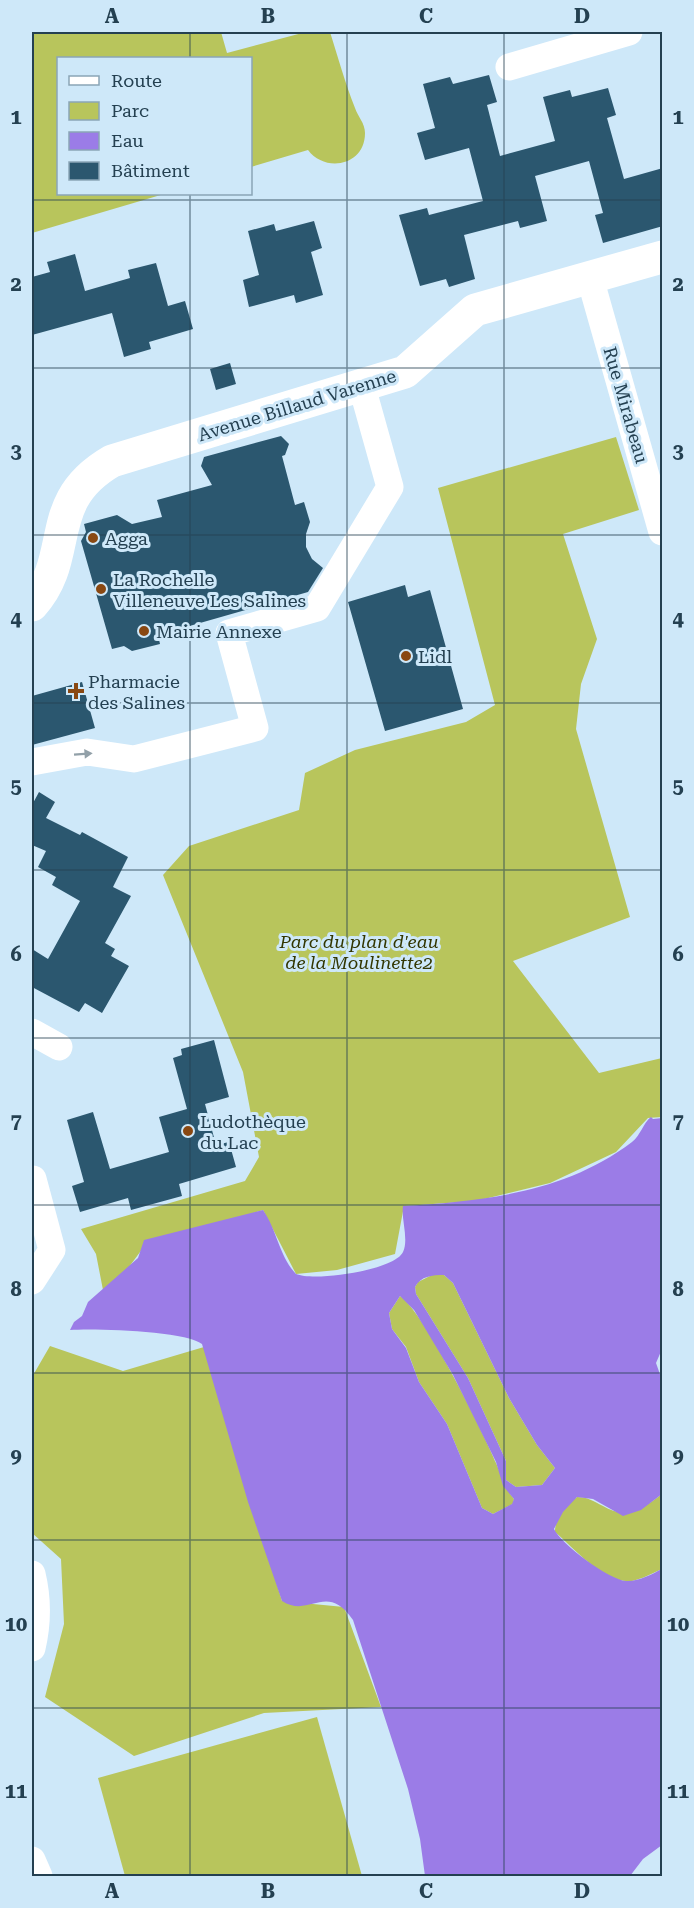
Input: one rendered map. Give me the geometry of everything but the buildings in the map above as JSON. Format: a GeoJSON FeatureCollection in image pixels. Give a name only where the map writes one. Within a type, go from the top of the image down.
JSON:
{"type":"FeatureCollection","features":[{"type":"Feature","properties":{"kind":"street"},"geometry":{"type":"LineString","coordinates":[[509,67],[629,32]]}},
{"type":"Feature","properties":{"kind":"street","name":"Avenue Billaud Varenne"},"geometry":{"type":"LineString","coordinates":[[32,605],[47,584],[64,513],[77,489],[93,472],[111,461],[362,387],[405,372],[475,309],[663,257]]}},
{"type":"Feature","properties":{"kind":"street","name":"Rue Mirabeau"},"geometry":{"type":"LineString","coordinates":[[590,278],[663,532]]}},
{"type":"Feature","properties":{"kind":"street"},"geometry":{"type":"LineString","coordinates":[[32,762],[87,752],[134,759],[255,728],[229,633],[316,608],[390,487],[362,387]]}},
{"type":"Feature","properties":{"kind":"street"},"geometry":{"type":"LineString","coordinates":[[32,1032],[59,1047]]}},
{"type":"Feature","properties":{"kind":"street"},"geometry":{"type":"LineString","coordinates":[[32,1281],[52,1250],[33,1179]]}},
{"type":"Feature","properties":{"kind":"street"},"geometry":{"type":"LineString","coordinates":[[32,1574],[38,1634]]}},
{"type":"Feature","properties":{"kind":"street"},"geometry":{"type":"LineString","coordinates":[[32,1860],[39,1876]]}},
{"type":"Feature","properties":{"kind":"green space"},"geometry":{"type":"Polygon","coordinates":[[[32,32],[221,32],[227,53],[306,32],[330,32],[351,99],[365,133],[358,153],[351,159],[334,163],[324,162],[308,150],[252,167],[252,57],[57,57],[57,195],[161,195],[32,233],[32,32]]]}},
{"type":"Feature","properties":{"kind":"green space","name":"Parc du plan d'eau de la Moulinette2"},"geometry":{"type":"Polygon","coordinates":[[[616,437],[639,510],[563,534],[597,639],[581,684],[576,729],[630,917],[513,961],[599,1073],[662,1058],[662,1117],[648,1118],[616,1152],[550,1183],[476,1201],[404,1206],[395,1254],[337,1270],[296,1274],[263,1210],[143,1248],[126,1271],[103,1290],[96,1254],[81,1229],[245,1181],[259,1157],[243,1072],[163,875],[189,846],[299,810],[305,773],[355,750],[466,722],[495,705],[438,488],[616,437]]]}},
{"type":"Feature","properties":{"kind":"green space"},"geometry":{"type":"Polygon","coordinates":[[[432,1275],[444,1275],[453,1283],[509,1398],[537,1445],[555,1468],[542,1485],[516,1487],[506,1480],[506,1461],[468,1378],[416,1294],[415,1287],[418,1282],[432,1275]]]}},
{"type":"Feature","properties":{"kind":"green space"},"geometry":{"type":"Polygon","coordinates":[[[400,1296],[423,1323],[437,1347],[466,1400],[505,1486],[514,1499],[513,1504],[493,1514],[482,1508],[447,1424],[419,1382],[406,1347],[392,1329],[389,1313],[400,1296]]]}},
{"type":"Feature","properties":{"kind":"green space"},"geometry":{"type":"Polygon","coordinates":[[[50,1346],[123,1371],[204,1347],[282,1601],[344,1607],[381,1707],[264,1713],[134,1756],[45,1697],[64,1624],[61,1559],[32,1533],[32,1377],[50,1346]]]}},
{"type":"Feature","properties":{"kind":"green space"},"geometry":{"type":"Polygon","coordinates":[[[662,1494],[662,1569],[640,1579],[621,1580],[600,1571],[555,1532],[562,1513],[577,1497],[590,1500],[611,1510],[627,1512],[641,1508],[662,1494]]]}},
{"type":"Feature","properties":{"kind":"green space"},"geometry":{"type":"Polygon","coordinates":[[[317,1717],[362,1876],[125,1876],[98,1778],[317,1717]]]}},
{"type":"Feature","properties":{"kind":"water"},"geometry":{"type":"Polygon","coordinates":[[[651,1117],[653,1119],[662,1118],[662,1349],[656,1363],[662,1380],[662,1494],[641,1510],[623,1516],[593,1499],[577,1497],[563,1512],[554,1529],[575,1552],[618,1579],[635,1580],[662,1569],[662,1845],[643,1859],[630,1876],[425,1876],[420,1839],[408,1789],[353,1620],[334,1603],[301,1606],[282,1601],[248,1502],[202,1344],[160,1333],[70,1330],[74,1322],[82,1316],[88,1302],[138,1258],[144,1240],[263,1210],[290,1267],[296,1274],[336,1275],[371,1269],[386,1264],[403,1252],[405,1241],[403,1206],[493,1197],[551,1183],[579,1173],[606,1159],[632,1142],[651,1117]],[[444,1275],[420,1280],[415,1287],[416,1294],[468,1378],[506,1461],[506,1480],[516,1487],[542,1485],[555,1468],[537,1445],[509,1398],[453,1283],[444,1275]],[[400,1296],[389,1313],[392,1329],[406,1348],[419,1382],[447,1424],[482,1508],[493,1514],[512,1504],[514,1499],[503,1486],[496,1462],[453,1375],[414,1310],[400,1296]]]}},
{"type":"Feature","properties":{"kind":"place","name":"Agga"},"geometry":{"type":"Point","coordinates":[93,538]}},
{"type":"Feature","properties":{"kind":"place","name":"La Rochelle Villeneuve Les Salines"},"geometry":{"type":"Point","coordinates":[101,589]}},
{"type":"Feature","properties":{"kind":"place","name":"Mairie Annexe"},"geometry":{"type":"Point","coordinates":[144,631]}},
{"type":"Feature","properties":{"kind":"place","name":"Lidl"},"geometry":{"type":"Point","coordinates":[406,656]}},
{"type":"Feature","properties":{"kind":"place","name":"Pharmacie des Salines"},"geometry":{"type":"Point","coordinates":[76,691]}},
{"type":"Feature","properties":{"kind":"place","name":"Ludothèque du Lac"},"geometry":{"type":"Point","coordinates":[188,1131]}}]}
